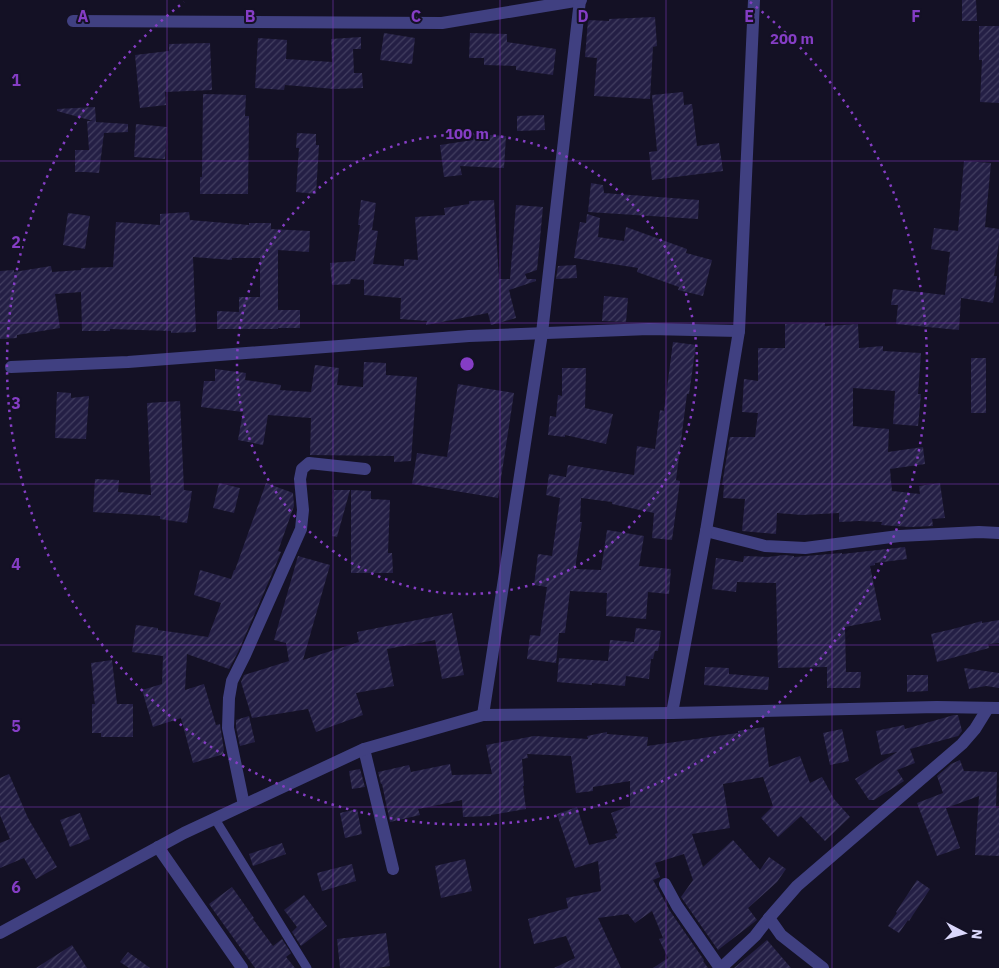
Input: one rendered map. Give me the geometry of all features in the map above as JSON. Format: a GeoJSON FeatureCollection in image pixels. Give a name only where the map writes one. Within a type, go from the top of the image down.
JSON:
{"type":"FeatureCollection","features":[{"type":"Feature","properties":{"kind":"street"},"geometry":{"type":"LineString","coordinates":[[73,21],[442,23],[580,0],[542,333],[482,715]]}},
{"type":"Feature","properties":{"kind":"street"},"geometry":{"type":"LineString","coordinates":[[672,713],[706,531],[739,331],[754,0]]}},
{"type":"Feature","properties":{"kind":"street"},"geometry":{"type":"LineString","coordinates":[[11,367],[128,362],[469,336],[649,329],[739,331]]}},
{"type":"Feature","properties":{"kind":"street"},"geometry":{"type":"LineString","coordinates":[[244,805],[228,728],[229,698],[232,681],[301,529],[303,510],[300,479],[302,469],[309,462],[365,469]]}},
{"type":"Feature","properties":{"kind":"street"},"geometry":{"type":"LineString","coordinates":[[706,531],[765,546],[805,548],[899,536],[979,532],[999,533]]}},
{"type":"Feature","properties":{"kind":"street"},"geometry":{"type":"LineString","coordinates":[[0,933],[158,847],[364,748],[482,715],[937,707],[993,708]]}},
{"type":"Feature","properties":{"kind":"street"},"geometry":{"type":"LineString","coordinates":[[665,884],[677,906],[721,968],[755,936],[797,886],[962,744],[993,708]]}},
{"type":"Feature","properties":{"kind":"street"},"geometry":{"type":"LineString","coordinates":[[364,748],[393,869]]}},
{"type":"Feature","properties":{"kind":"street"},"geometry":{"type":"LineString","coordinates":[[158,847],[242,968]]}},
{"type":"Feature","properties":{"kind":"street"},"geometry":{"type":"LineString","coordinates":[[770,918],[781,935],[823,968]]}},
{"type":"Feature","properties":{"kind":"lane"},"geometry":{"type":"LineString","coordinates":[[215,819],[308,968]]}},
{"type":"Feature","properties":{"kind":"building"},"geometry":{"type":"Polygon","coordinates":[[[962,0],[976,0],[977,21],[962,21],[962,0]]]}},
{"type":"Feature","properties":{"kind":"building"},"geometry":{"type":"Polygon","coordinates":[[[655,17],[657,46],[653,47],[650,99],[594,96],[597,58],[585,57],[588,20],[609,21],[609,19],[655,17]]]}},
{"type":"Feature","properties":{"kind":"building"},"geometry":{"type":"Polygon","coordinates":[[[979,26],[999,26],[999,103],[980,102],[982,60],[979,60],[979,26]]]}},
{"type":"Feature","properties":{"kind":"building"},"geometry":{"type":"Polygon","coordinates":[[[384,33],[415,38],[412,64],[380,60],[384,33]]]}},
{"type":"Feature","properties":{"kind":"building"},"geometry":{"type":"Polygon","coordinates":[[[470,33],[507,34],[507,42],[556,49],[553,75],[516,70],[516,66],[484,65],[484,58],[469,58],[470,33]]]}},
{"type":"Feature","properties":{"kind":"building"},"geometry":{"type":"Polygon","coordinates":[[[361,37],[361,49],[353,49],[354,73],[362,73],[363,88],[335,89],[285,85],[284,90],[255,88],[258,38],[287,40],[286,59],[332,62],[331,39],[361,37]]]}},
{"type":"Feature","properties":{"kind":"building"},"geometry":{"type":"Polygon","coordinates":[[[210,43],[212,90],[165,92],[166,105],[140,108],[135,55],[169,51],[169,44],[210,43]]]}},
{"type":"Feature","properties":{"kind":"building"},"geometry":{"type":"Polygon","coordinates":[[[683,92],[684,105],[692,104],[697,146],[719,143],[723,171],[652,180],[649,152],[657,151],[652,95],[683,92]]]}},
{"type":"Feature","properties":{"kind":"building"},"geometry":{"type":"Polygon","coordinates":[[[203,94],[246,95],[245,116],[249,116],[248,194],[200,194],[203,94]]]}},
{"type":"Feature","properties":{"kind":"building"},"geometry":{"type":"Polygon","coordinates":[[[95,107],[96,122],[128,124],[128,132],[104,133],[99,173],[75,172],[75,150],[89,150],[87,121],[93,121],[57,111],[57,109],[95,107]]]}},
{"type":"Feature","properties":{"kind":"building"},"geometry":{"type":"Polygon","coordinates":[[[544,115],[545,130],[517,131],[517,116],[544,115]]]}},
{"type":"Feature","properties":{"kind":"building"},"geometry":{"type":"Polygon","coordinates":[[[136,124],[167,127],[165,159],[134,157],[136,124]]]}},
{"type":"Feature","properties":{"kind":"building"},"geometry":{"type":"Polygon","coordinates":[[[297,133],[316,134],[316,145],[319,145],[316,194],[296,192],[299,148],[296,148],[297,133]]]}},
{"type":"Feature","properties":{"kind":"building"},"geometry":{"type":"Polygon","coordinates":[[[474,134],[506,136],[504,168],[460,166],[462,175],[444,177],[440,145],[473,140],[474,134]]]}},
{"type":"Feature","properties":{"kind":"building"},"geometry":{"type":"Polygon","coordinates":[[[964,161],[991,163],[985,227],[999,229],[994,276],[997,276],[993,303],[961,298],[959,330],[896,324],[898,305],[891,305],[893,289],[945,295],[950,252],[931,249],[934,228],[958,231],[964,161]]]}},
{"type":"Feature","properties":{"kind":"building"},"geometry":{"type":"Polygon","coordinates":[[[591,183],[603,185],[604,193],[699,200],[698,219],[588,212],[591,183]]]}},
{"type":"Feature","properties":{"kind":"building"},"geometry":{"type":"Polygon","coordinates":[[[361,200],[376,203],[372,230],[378,231],[373,264],[404,266],[404,259],[418,260],[415,217],[445,215],[444,208],[469,204],[469,201],[494,200],[499,279],[510,279],[516,205],[543,207],[537,270],[525,274],[527,279],[536,279],[536,281],[509,290],[516,318],[491,325],[488,313],[426,325],[427,321],[400,319],[401,298],[364,295],[364,280],[351,279],[350,284],[332,285],[330,263],[355,261],[361,200]]]}},
{"type":"Feature","properties":{"kind":"building"},"geometry":{"type":"Polygon","coordinates":[[[189,212],[190,220],[249,225],[249,223],[271,223],[271,229],[310,231],[309,252],[278,250],[278,310],[300,310],[300,328],[217,329],[217,311],[239,312],[239,297],[260,297],[260,258],[232,258],[232,260],[193,257],[196,332],[171,333],[171,331],[110,329],[110,331],[82,331],[81,292],[55,294],[60,328],[17,335],[17,338],[0,339],[0,271],[14,270],[14,272],[51,266],[52,272],[81,270],[81,268],[113,267],[116,222],[160,225],[160,214],[189,212]]]}},
{"type":"Feature","properties":{"kind":"building"},"geometry":{"type":"Polygon","coordinates":[[[68,213],[90,216],[85,249],[63,245],[68,213]]]}},
{"type":"Feature","properties":{"kind":"building"},"geometry":{"type":"Polygon","coordinates":[[[587,214],[600,218],[598,237],[624,241],[626,227],[687,249],[686,253],[712,260],[703,296],[678,290],[679,287],[637,272],[638,268],[574,258],[580,222],[586,223],[587,214]]]}},
{"type":"Feature","properties":{"kind":"building"},"geometry":{"type":"Polygon","coordinates":[[[576,265],[577,278],[556,279],[558,266],[576,265]]]}},
{"type":"Feature","properties":{"kind":"building"},"geometry":{"type":"Polygon","coordinates":[[[604,296],[628,298],[626,322],[602,321],[604,296]]]}},
{"type":"Feature","properties":{"kind":"building"},"geometry":{"type":"Polygon","coordinates":[[[825,323],[825,326],[858,324],[859,348],[883,346],[883,351],[921,353],[918,394],[921,394],[918,426],[893,424],[895,391],[853,388],[853,426],[889,429],[888,452],[923,447],[925,464],[890,469],[892,491],[920,494],[919,486],[940,483],[945,518],[932,519],[933,526],[910,527],[881,525],[882,522],[839,522],[839,513],[802,515],[777,513],[776,534],[742,531],[745,499],[723,498],[724,485],[722,485],[730,437],[755,437],[758,413],[742,412],[744,379],[758,381],[758,348],[785,348],[785,324],[825,323]]]}},
{"type":"Feature","properties":{"kind":"building"},"geometry":{"type":"Polygon","coordinates":[[[673,342],[696,345],[689,394],[687,394],[676,480],[680,481],[672,540],[652,538],[654,513],[612,504],[612,502],[581,498],[580,522],[582,522],[575,569],[601,570],[607,530],[644,536],[639,566],[671,569],[669,594],[648,592],[646,619],[606,616],[607,593],[570,591],[565,633],[559,633],[556,663],[527,659],[530,635],[540,636],[547,587],[534,585],[538,554],[552,556],[560,498],[546,495],[549,474],[566,477],[568,465],[634,475],[637,446],[655,449],[660,410],[664,411],[673,342]]]}},
{"type":"Feature","properties":{"kind":"building"},"geometry":{"type":"Polygon","coordinates":[[[971,358],[986,358],[986,413],[971,413],[971,358]]]}},
{"type":"Feature","properties":{"kind":"building"},"geometry":{"type":"Polygon","coordinates":[[[364,362],[386,363],[386,375],[417,377],[411,461],[394,462],[394,456],[310,455],[311,418],[268,415],[263,445],[238,440],[243,412],[201,407],[204,381],[215,381],[215,369],[246,373],[245,380],[281,385],[280,390],[311,392],[315,365],[339,368],[337,385],[363,387],[364,362]]]}},
{"type":"Feature","properties":{"kind":"building"},"geometry":{"type":"Polygon","coordinates":[[[562,368],[586,368],[585,408],[613,414],[606,444],[565,435],[565,437],[548,435],[550,416],[556,417],[558,395],[562,396],[562,368]]]}},
{"type":"Feature","properties":{"kind":"building"},"geometry":{"type":"Polygon","coordinates":[[[458,384],[514,393],[498,498],[412,484],[417,453],[447,457],[458,384]]]}},
{"type":"Feature","properties":{"kind":"building"},"geometry":{"type":"Polygon","coordinates":[[[57,392],[71,393],[71,398],[89,396],[86,439],[55,438],[57,392]]]}},
{"type":"Feature","properties":{"kind":"building"},"geometry":{"type":"Polygon","coordinates":[[[180,401],[184,490],[192,491],[187,523],[160,519],[160,516],[93,512],[95,479],[119,480],[118,492],[151,495],[147,403],[180,401]]]}},
{"type":"Feature","properties":{"kind":"building"},"geometry":{"type":"Polygon","coordinates":[[[219,483],[240,488],[234,513],[213,508],[219,483]]]}},
{"type":"Feature","properties":{"kind":"building"},"geometry":{"type":"Polygon","coordinates":[[[266,483],[293,493],[294,506],[278,551],[281,552],[238,652],[229,669],[187,654],[185,690],[204,684],[216,725],[220,724],[224,750],[224,754],[193,763],[181,718],[153,727],[142,690],[162,684],[163,656],[132,652],[136,625],[208,637],[221,603],[194,595],[200,570],[231,579],[266,483]]]}},
{"type":"Feature","properties":{"kind":"building"},"geometry":{"type":"Polygon","coordinates":[[[334,490],[350,490],[337,537],[332,536],[334,490]]]}},
{"type":"Feature","properties":{"kind":"building"},"geometry":{"type":"Polygon","coordinates":[[[351,490],[371,491],[371,499],[390,500],[388,553],[392,553],[393,573],[351,573],[351,490]]]}},
{"type":"Feature","properties":{"kind":"building"},"geometry":{"type":"Polygon","coordinates":[[[905,547],[907,559],[875,563],[875,565],[870,566],[881,620],[845,627],[846,672],[861,672],[860,688],[827,688],[827,667],[778,668],[776,583],[737,582],[736,592],[712,589],[716,558],[743,562],[744,556],[768,557],[784,555],[794,557],[905,547]]]}},
{"type":"Feature","properties":{"kind":"building"},"geometry":{"type":"Polygon","coordinates":[[[298,556],[330,565],[303,660],[359,642],[357,632],[452,613],[464,675],[442,679],[435,640],[387,649],[394,686],[356,693],[363,715],[316,732],[308,709],[252,718],[241,682],[244,675],[289,661],[286,643],[274,640],[298,556]]]}},
{"type":"Feature","properties":{"kind":"building"},"geometry":{"type":"Polygon","coordinates":[[[999,620],[999,643],[988,644],[989,648],[937,662],[931,634],[982,621],[982,623],[999,620]]]}},
{"type":"Feature","properties":{"kind":"building"},"geometry":{"type":"Polygon","coordinates":[[[636,628],[661,631],[658,651],[655,651],[653,659],[651,659],[649,679],[626,676],[625,686],[557,682],[559,658],[608,661],[610,640],[634,642],[636,628]]]}},
{"type":"Feature","properties":{"kind":"building"},"geometry":{"type":"Polygon","coordinates":[[[112,660],[117,704],[133,704],[133,737],[101,737],[101,733],[92,733],[92,704],[95,704],[91,663],[112,660]]]}},
{"type":"Feature","properties":{"kind":"building"},"geometry":{"type":"Polygon","coordinates":[[[705,667],[729,668],[729,674],[769,677],[768,690],[704,685],[705,667]]]}},
{"type":"Feature","properties":{"kind":"building"},"geometry":{"type":"Polygon","coordinates":[[[964,668],[999,673],[999,688],[986,686],[969,689],[964,668]]]}},
{"type":"Feature","properties":{"kind":"building"},"geometry":{"type":"Polygon","coordinates":[[[907,675],[928,675],[928,691],[907,692],[907,675]]]}},
{"type":"Feature","properties":{"kind":"building"},"geometry":{"type":"Polygon","coordinates":[[[958,715],[962,731],[958,736],[910,749],[915,763],[897,770],[904,781],[874,800],[869,800],[855,779],[897,752],[881,755],[876,731],[904,725],[905,729],[958,715]]]}},
{"type":"Feature","properties":{"kind":"building"},"geometry":{"type":"Polygon","coordinates":[[[249,716],[255,742],[240,746],[236,720],[249,716]]]}},
{"type":"Feature","properties":{"kind":"building"},"geometry":{"type":"Polygon","coordinates":[[[764,727],[769,767],[800,756],[810,783],[822,777],[834,799],[850,817],[825,841],[801,816],[778,837],[761,818],[773,806],[763,777],[723,784],[730,828],[692,834],[703,867],[733,840],[760,870],[769,857],[786,869],[777,882],[748,908],[757,920],[718,950],[681,897],[693,880],[684,854],[655,863],[660,877],[653,880],[670,911],[708,968],[653,968],[668,958],[659,939],[663,938],[652,911],[635,923],[628,914],[598,918],[621,968],[554,968],[575,958],[566,936],[534,944],[528,919],[568,908],[566,898],[601,891],[598,861],[575,868],[557,814],[577,807],[589,845],[617,838],[615,834],[618,833],[611,813],[630,806],[630,781],[593,787],[593,791],[576,793],[571,756],[527,754],[528,758],[522,759],[526,809],[491,816],[463,817],[462,800],[418,809],[420,815],[390,822],[378,772],[409,765],[411,772],[450,764],[452,775],[492,774],[486,745],[534,736],[588,739],[587,736],[607,732],[607,734],[648,737],[647,746],[738,733],[738,731],[764,727]]]}},
{"type":"Feature","properties":{"kind":"building"},"geometry":{"type":"Polygon","coordinates":[[[842,729],[849,761],[830,765],[823,733],[842,729]]]}},
{"type":"Feature","properties":{"kind":"building"},"geometry":{"type":"Polygon","coordinates":[[[960,760],[964,771],[997,772],[996,808],[999,808],[999,856],[975,855],[979,796],[946,808],[960,848],[937,856],[917,803],[943,793],[937,776],[951,764],[960,760]]]}},
{"type":"Feature","properties":{"kind":"building"},"geometry":{"type":"Polygon","coordinates":[[[360,769],[365,787],[352,789],[349,771],[360,769]]]}},
{"type":"Feature","properties":{"kind":"building"},"geometry":{"type":"Polygon","coordinates":[[[9,774],[28,818],[57,867],[36,879],[24,858],[0,868],[0,843],[10,839],[0,815],[0,778],[9,774]]]}},
{"type":"Feature","properties":{"kind":"building"},"geometry":{"type":"Polygon","coordinates":[[[357,809],[362,834],[345,838],[340,813],[357,809]]]}},
{"type":"Feature","properties":{"kind":"building"},"geometry":{"type":"Polygon","coordinates":[[[80,813],[90,839],[70,847],[60,820],[80,813]]]}},
{"type":"Feature","properties":{"kind":"building"},"geometry":{"type":"Polygon","coordinates":[[[282,843],[286,854],[253,866],[249,854],[282,843]]]}},
{"type":"Feature","properties":{"kind":"building"},"geometry":{"type":"Polygon","coordinates":[[[465,859],[472,891],[441,898],[435,866],[465,859]]]}},
{"type":"Feature","properties":{"kind":"building"},"geometry":{"type":"Polygon","coordinates":[[[352,864],[356,881],[322,891],[317,873],[352,864]]]}},
{"type":"Feature","properties":{"kind":"building"},"geometry":{"type":"Polygon","coordinates":[[[917,880],[930,889],[899,933],[888,926],[917,880]]]}},
{"type":"Feature","properties":{"kind":"building"},"geometry":{"type":"Polygon","coordinates":[[[232,887],[273,946],[282,939],[291,953],[286,957],[295,968],[255,968],[209,904],[232,887]]]}},
{"type":"Feature","properties":{"kind":"building"},"geometry":{"type":"Polygon","coordinates":[[[304,895],[327,926],[301,946],[292,932],[297,927],[284,910],[304,895]]]}},
{"type":"Feature","properties":{"kind":"building"},"geometry":{"type":"Polygon","coordinates":[[[386,933],[390,966],[340,968],[337,939],[386,933]]]}},
{"type":"Feature","properties":{"kind":"building"},"geometry":{"type":"Polygon","coordinates":[[[767,940],[791,968],[734,968],[767,940]]]}},
{"type":"Feature","properties":{"kind":"building"},"geometry":{"type":"Polygon","coordinates":[[[72,945],[87,968],[36,968],[72,945]]]}},
{"type":"Feature","properties":{"kind":"building"},"geometry":{"type":"Polygon","coordinates":[[[128,952],[150,968],[129,968],[120,962],[128,952]]]}}]}
